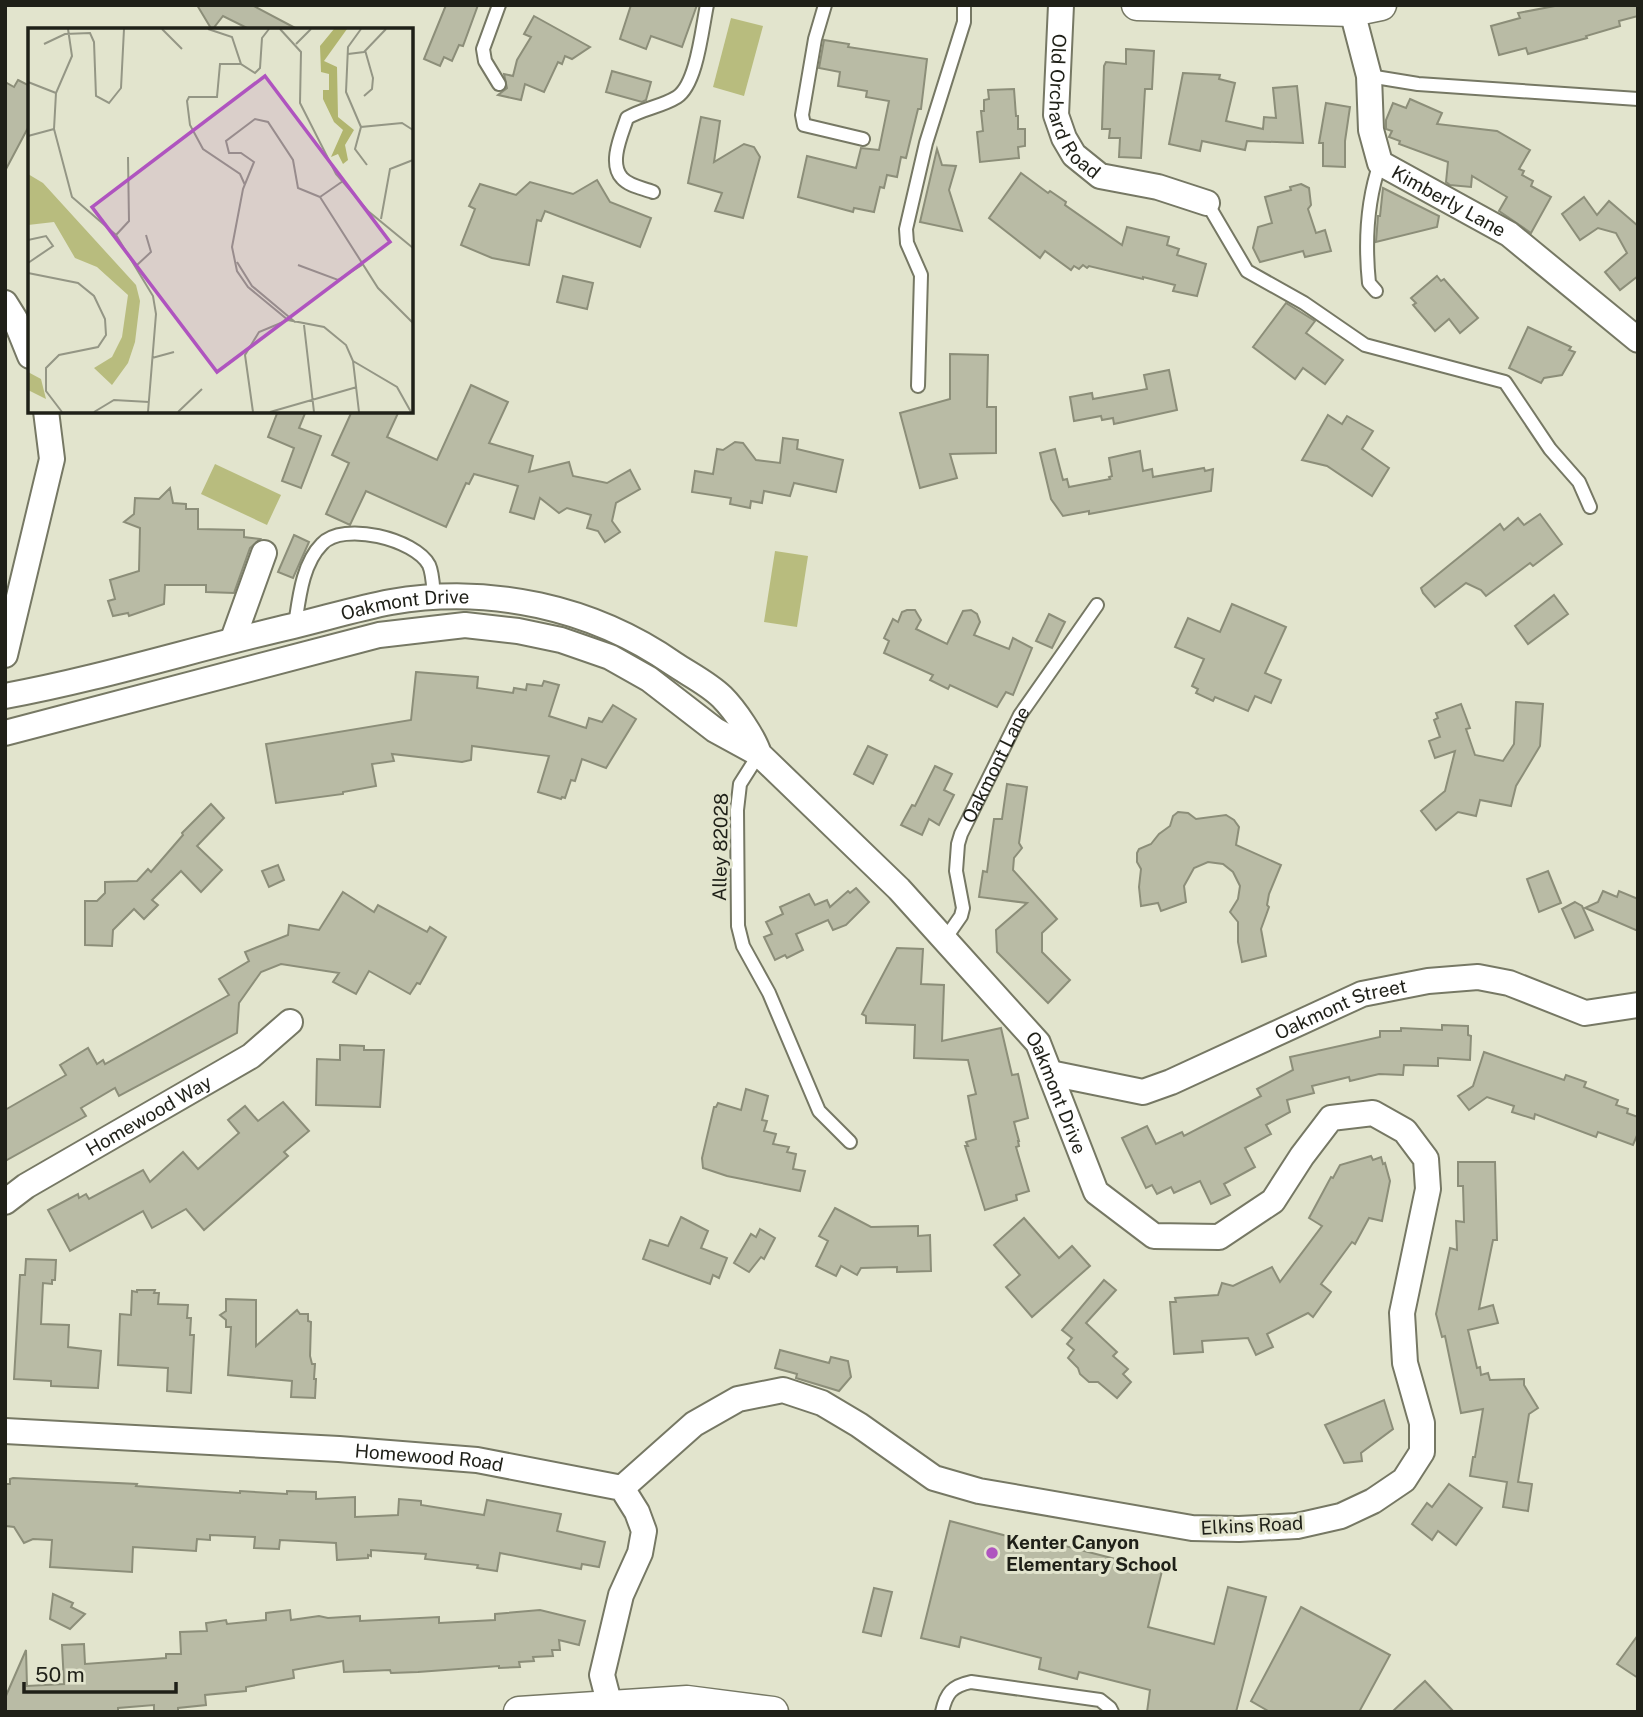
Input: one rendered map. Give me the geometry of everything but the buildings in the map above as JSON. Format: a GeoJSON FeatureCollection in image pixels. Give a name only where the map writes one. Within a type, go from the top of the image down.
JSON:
{"type":"FeatureCollection","features":[{"type":"Feature","properties":{"kind":"street","name":"Old Orchard Road"},"geometry":{"type":"LineString","coordinates":[[1061,5],[1056,115],[1064,138],[1074,155],[1100,176],[1158,187],[1207,203]]}},
{"type":"Feature","properties":{"kind":"street"},"geometry":{"type":"LineString","coordinates":[[1137,5],[1352,11],[1381,5]]}},
{"type":"Feature","properties":{"kind":"street","name":"Kimberly Lane"},"geometry":{"type":"LineString","coordinates":[[1352,11],[1369,76],[1371,130],[1380,163],[1509,234],[1638,340]]}},
{"type":"Feature","properties":{"kind":"street"},"geometry":{"type":"LineString","coordinates":[[5,303],[15,318],[28,351]]}},
{"type":"Feature","properties":{"kind":"street"},"geometry":{"type":"LineString","coordinates":[[5,654],[52,459],[46,413]]}},
{"type":"Feature","properties":{"kind":"street"},"geometry":{"type":"LineString","coordinates":[[238,655],[264,553]]}},
{"type":"Feature","properties":{"kind":"street","name":"Oakmont Drive"},"geometry":{"type":"LineString","coordinates":[[5,696],[238,655],[369,623],[391,602],[434,597],[518,631],[561,640],[612,659],[649,679],[715,730],[759,754],[899,889],[1038,1043],[1096,1192],[1154,1236],[1219,1237],[1273,1201],[1301,1156],[1331,1118],[1373,1113]]}},
{"type":"Feature","properties":{"kind":"street","name":"Oakmont Drive"},"geometry":{"type":"LineString","coordinates":[[5,733],[238,655],[295,625],[369,623],[466,611],[493,597],[548,606],[603,624],[648,646],[722,697],[755,743],[759,754]]}},
{"type":"Feature","properties":{"kind":"street","name":"Oakmont Street"},"geometry":{"type":"LineString","coordinates":[[1049,1073],[1143,1092],[1171,1082],[1362,994],[1428,981],[1478,977],[1509,983],[1585,1013],[1638,1005]]}},
{"type":"Feature","properties":{"kind":"street","name":"Homewood Way"},"geometry":{"type":"LineString","coordinates":[[5,1202],[26,1186],[251,1056],[290,1022]]}},
{"type":"Feature","properties":{"kind":"street","name":"Elkins Road"},"geometry":{"type":"LineString","coordinates":[[622,1488],[694,1424],[738,1399],[783,1390],[822,1403],[859,1425],[934,1478],[979,1491],[1192,1528],[1239,1530],[1297,1525],[1341,1516],[1373,1501],[1404,1480],[1422,1452],[1422,1423],[1405,1363],[1402,1313],[1428,1189],[1426,1159],[1405,1131],[1373,1113]]}},
{"type":"Feature","properties":{"kind":"street","name":"Homewood Road"},"geometry":{"type":"LineString","coordinates":[[5,1431],[339,1449],[477,1460],[622,1488]]}},
{"type":"Feature","properties":{"kind":"street"},"geometry":{"type":"LineString","coordinates":[[610,1706],[602,1675],[621,1595],[640,1553],[644,1531],[637,1512],[622,1488]]}},
{"type":"Feature","properties":{"kind":"street"},"geometry":{"type":"LineString","coordinates":[[519,1712],[687,1701],[773,1712]]}},
{"type":"Feature","properties":{"kind":"lane"},"geometry":{"type":"LineString","coordinates":[[499,5],[483,49],[485,61],[499,84]]}},
{"type":"Feature","properties":{"kind":"lane"},"geometry":{"type":"LineString","coordinates":[[653,192],[622,178],[616,167],[619,143],[627,118],[641,109],[657,106],[679,96],[688,84],[707,5]]}},
{"type":"Feature","properties":{"kind":"lane"},"geometry":{"type":"LineString","coordinates":[[825,5],[815,39],[802,115],[804,125],[863,139]]}},
{"type":"Feature","properties":{"kind":"lane"},"geometry":{"type":"LineString","coordinates":[[918,386],[921,275],[907,243],[906,229],[926,144],[964,22],[964,5]]}},
{"type":"Feature","properties":{"kind":"lane"},"geometry":{"type":"LineString","coordinates":[[1369,76],[1418,84],[1638,99]]}},
{"type":"Feature","properties":{"kind":"lane"},"geometry":{"type":"LineString","coordinates":[[1376,291],[1369,284],[1369,227],[1372,188],[1380,163]]}},
{"type":"Feature","properties":{"kind":"lane"},"geometry":{"type":"LineString","coordinates":[[1207,203],[1247,271],[1304,303],[1365,345],[1505,382],[1550,449],[1579,482],[1590,507]]}},
{"type":"Feature","properties":{"kind":"lane"},"geometry":{"type":"LineString","coordinates":[[295,625],[300,592],[313,556],[328,539],[339,536],[363,533],[391,540],[417,551],[430,567],[434,597]]}},
{"type":"Feature","properties":{"kind":"lane","name":"Oakmont Lane"},"geometry":{"type":"LineString","coordinates":[[945,939],[961,916],[963,908],[956,871],[961,834],[1016,722],[1097,605]]}},
{"type":"Feature","properties":{"kind":"lane"},"geometry":{"type":"LineString","coordinates":[[612,659],[624,635]]}},
{"type":"Feature","properties":{"kind":"lane","name":"Alley 82028"},"geometry":{"type":"LineString","coordinates":[[759,754],[740,784],[737,810],[738,926],[743,946],[769,993],[820,1111],[850,1142]]}},
{"type":"Feature","properties":{"kind":"lane"},"geometry":{"type":"LineString","coordinates":[[942,1712],[945,1696],[957,1685],[971,1682],[1100,1700],[1112,1712]]}},
{"type":"Feature","properties":{"kind":"green space"},"geometry":{"type":"Polygon","coordinates":[[[731,18],[763,26],[744,96],[713,87],[731,18]]]}},
{"type":"Feature","properties":{"kind":"green space"},"geometry":{"type":"Polygon","coordinates":[[[215,464],[281,495],[267,525],[201,494],[215,464]]]}},
{"type":"Feature","properties":{"kind":"green space"},"geometry":{"type":"Polygon","coordinates":[[[775,551],[808,556],[797,627],[764,622],[775,551]]]}},
{"type":"Feature","properties":{"kind":"place","name":"Kenter Canyon Elementary School"},"geometry":{"type":"Point","coordinates":[992,1553]}}]}
